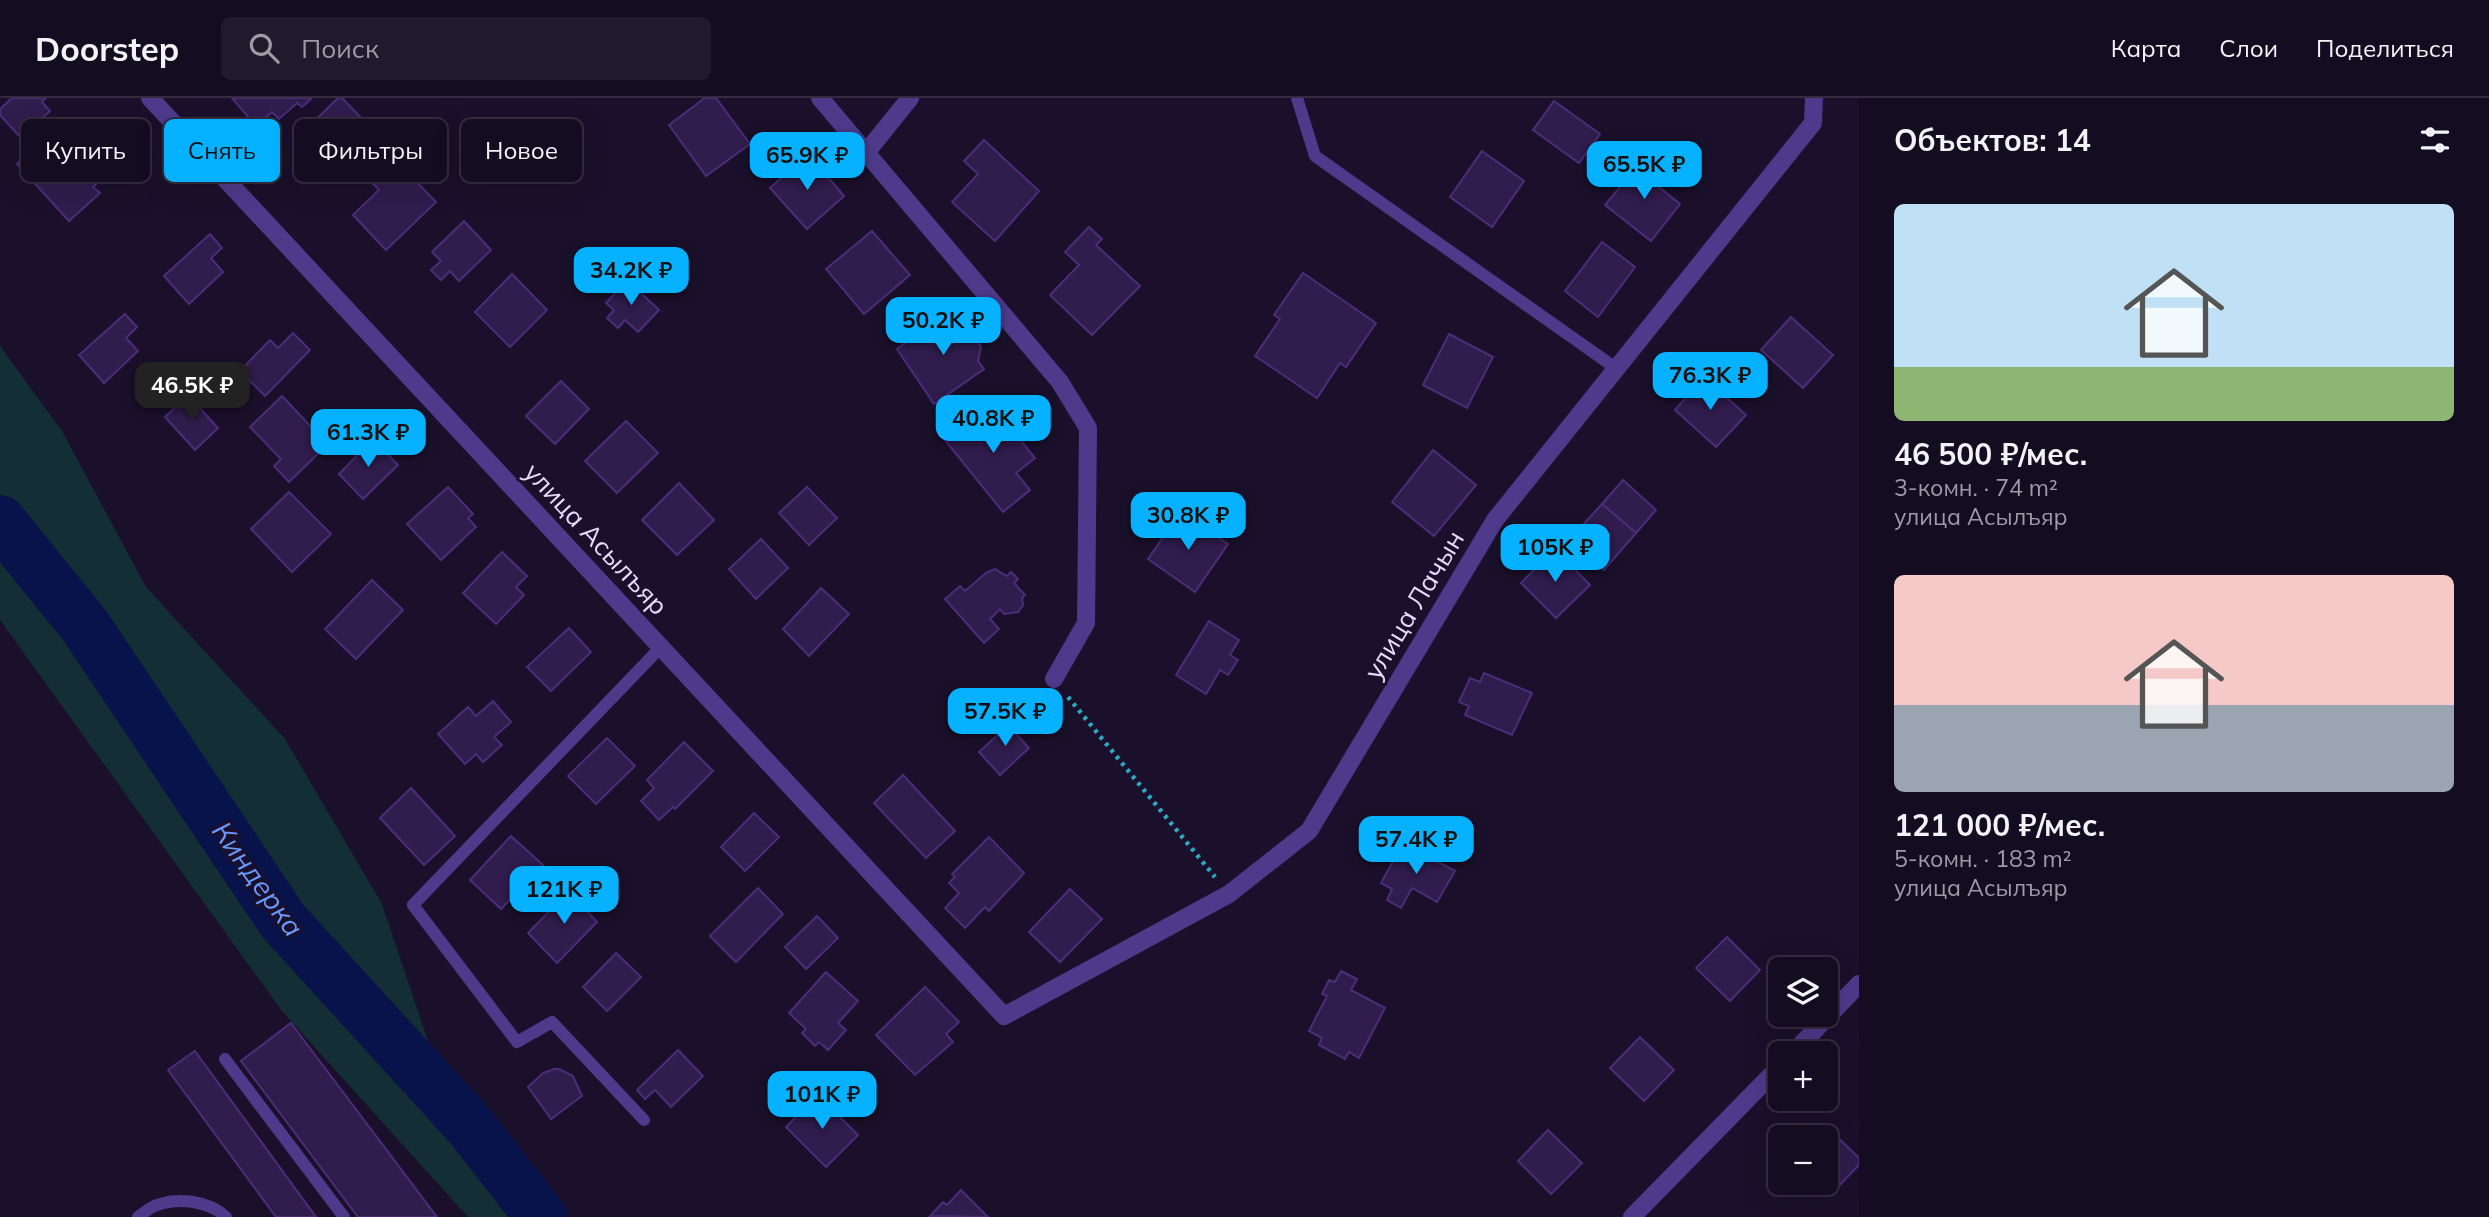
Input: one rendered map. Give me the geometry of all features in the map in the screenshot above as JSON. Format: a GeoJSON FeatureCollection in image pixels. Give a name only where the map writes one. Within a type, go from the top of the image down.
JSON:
{"type":"FeatureCollection","features":[{"type":"Feature","properties":{"kind":"street","name":"улица Асылъяр"},"geometry":{"type":"LineString","coordinates":[[150,98],[1004,1016]]}},
{"type":"Feature","properties":{"kind":"street"},"geometry":{"type":"LineString","coordinates":[[820,98],[1060,382],[1088,428],[1086,623],[1054,679]]}},
{"type":"Feature","properties":{"kind":"street"},"geometry":{"type":"LineString","coordinates":[[865,153],[910,98]]}},
{"type":"Feature","properties":{"kind":"street","name":"улица Лачын"},"geometry":{"type":"LineString","coordinates":[[1004,1016],[1229,894],[1310,831],[1495,520],[1813,123],[1814,98]]}},
{"type":"Feature","properties":{"kind":"street"},"geometry":{"type":"LineString","coordinates":[[1804,1041],[1859,984]]}},
{"type":"Feature","properties":{"kind":"street"},"geometry":{"type":"LineString","coordinates":[[1632,1217],[1768,1078]]}},
{"type":"Feature","properties":{"kind":"lane"},"geometry":{"type":"LineString","coordinates":[[1297,98],[1315,156],[1617,369]]}},
{"type":"Feature","properties":{"kind":"lane"},"geometry":{"type":"LineString","coordinates":[[643,1120],[552,1022],[517,1042],[413,905],[661,648]]}},
{"type":"Feature","properties":{"kind":"lane"},"geometry":{"type":"LineString","coordinates":[[225,1059],[344,1217]]}},
{"type":"Feature","properties":{"kind":"lane"},"geometry":{"type":"LineString","coordinates":[[138,1217],[156,1205],[194,1201],[217,1209],[226,1217]]}},
{"type":"Feature","properties":{"kind":"path"},"geometry":{"type":"LineString","coordinates":[[1054,679],[1229,894]]}},
{"type":"Feature","properties":{"kind":"green space"},"geometry":{"type":"Polygon","coordinates":[[[0,346],[62,431],[146,587],[285,739],[382,904],[432,1053],[565,1217],[468,1217],[282,1011],[0,620],[0,346]]]}},
{"type":"Feature","properties":{"kind":"building"},"geometry":{"type":"Polygon","coordinates":[[[12,98],[46,98],[42,102],[50,111],[41,119],[21,119],[21,138],[0,115],[0,109],[12,98]]]}},
{"type":"Feature","properties":{"kind":"building"},"geometry":{"type":"Polygon","coordinates":[[[232,98],[311,99],[302,107],[297,103],[279,119],[272,112],[264,119],[250,119],[232,98]]]}},
{"type":"Feature","properties":{"kind":"building"},"geometry":{"type":"Polygon","coordinates":[[[338,98],[342,98],[362,119],[317,119],[338,98]]]}},
{"type":"Feature","properties":{"kind":"building"},"geometry":{"type":"Polygon","coordinates":[[[705,98],[716,98],[750,144],[706,176],[669,125],[705,98]]]}},
{"type":"Feature","properties":{"kind":"building"},"geometry":{"type":"Polygon","coordinates":[[[1554,101],[1600,134],[1579,163],[1533,130],[1554,101]]]}},
{"type":"Feature","properties":{"kind":"building"},"geometry":{"type":"Polygon","coordinates":[[[984,140],[1039,191],[995,241],[952,202],[978,174],[964,161],[984,140]]]}},
{"type":"Feature","properties":{"kind":"building"},"geometry":{"type":"Polygon","coordinates":[[[1482,151],[1524,181],[1492,227],[1450,197],[1482,151]]]}},
{"type":"Feature","properties":{"kind":"building"},"geometry":{"type":"Polygon","coordinates":[[[808,154],[844,196],[807,229],[770,188],[808,154]]]}},
{"type":"Feature","properties":{"kind":"building"},"geometry":{"type":"Polygon","coordinates":[[[1644,158],[1667,177],[1659,187],[1680,204],[1651,241],[1605,205],[1644,158]]]}},
{"type":"Feature","properties":{"kind":"building"},"geometry":{"type":"Polygon","coordinates":[[[33,182],[98,182],[93,187],[100,193],[69,221],[33,182]]]}},
{"type":"Feature","properties":{"kind":"building"},"geometry":{"type":"Polygon","coordinates":[[[372,182],[417,182],[436,202],[386,250],[353,215],[379,190],[372,182]]]}},
{"type":"Feature","properties":{"kind":"building"},"geometry":{"type":"Polygon","coordinates":[[[464,221],[491,250],[459,281],[450,271],[441,280],[431,270],[441,261],[432,252],[464,221]]]}},
{"type":"Feature","properties":{"kind":"building"},"geometry":{"type":"Polygon","coordinates":[[[1089,227],[1102,239],[1096,245],[1140,286],[1092,335],[1050,295],[1079,265],[1065,252],[1089,227]]]}},
{"type":"Feature","properties":{"kind":"building"},"geometry":{"type":"Polygon","coordinates":[[[872,231],[910,275],[864,314],[826,269],[872,231]]]}},
{"type":"Feature","properties":{"kind":"building"},"geometry":{"type":"Polygon","coordinates":[[[210,234],[222,248],[211,258],[223,272],[189,304],[164,276],[210,234]]]}},
{"type":"Feature","properties":{"kind":"building"},"geometry":{"type":"Polygon","coordinates":[[[1602,242],[1635,267],[1598,317],[1565,291],[1602,242]]]}},
{"type":"Feature","properties":{"kind":"building"},"geometry":{"type":"Polygon","coordinates":[[[1303,273],[1376,323],[1346,367],[1340,363],[1317,398],[1255,356],[1280,319],[1274,315],[1303,273]]]}},
{"type":"Feature","properties":{"kind":"building"},"geometry":{"type":"Polygon","coordinates":[[[512,274],[547,310],[510,347],[475,312],[512,274]]]}},
{"type":"Feature","properties":{"kind":"building"},"geometry":{"type":"Polygon","coordinates":[[[627,280],[659,310],[638,332],[625,320],[618,328],[607,318],[614,310],[606,303],[627,280]]]}},
{"type":"Feature","properties":{"kind":"building"},"geometry":{"type":"Polygon","coordinates":[[[125,314],[137,327],[126,338],[138,351],[104,383],[79,355],[125,314]]]}},
{"type":"Feature","properties":{"kind":"building"},"geometry":{"type":"Polygon","coordinates":[[[947,314],[953,323],[966,325],[981,347],[978,361],[984,369],[934,404],[897,349],[947,314]]]}},
{"type":"Feature","properties":{"kind":"building"},"geometry":{"type":"Polygon","coordinates":[[[1791,317],[1833,355],[1803,388],[1761,350],[1791,317]]]}},
{"type":"Feature","properties":{"kind":"building"},"geometry":{"type":"Polygon","coordinates":[[[293,333],[310,350],[265,396],[240,371],[270,340],[278,348],[293,333]]]}},
{"type":"Feature","properties":{"kind":"building"},"geometry":{"type":"Polygon","coordinates":[[[1449,334],[1493,357],[1467,408],[1423,385],[1449,334]]]}},
{"type":"Feature","properties":{"kind":"building"},"geometry":{"type":"Polygon","coordinates":[[[1704,377],[1746,415],[1716,447],[1675,410],[1704,377]]]}},
{"type":"Feature","properties":{"kind":"building"},"geometry":{"type":"Polygon","coordinates":[[[561,381],[589,409],[555,444],[526,416],[561,381]]]}},
{"type":"Feature","properties":{"kind":"building"},"geometry":{"type":"Polygon","coordinates":[[[188,395],[218,428],[195,450],[165,417],[188,395]]]}},
{"type":"Feature","properties":{"kind":"building"},"geometry":{"type":"Polygon","coordinates":[[[282,396],[315,431],[312,433],[325,447],[289,482],[274,466],[281,459],[250,427],[282,396]]]}},
{"type":"Feature","properties":{"kind":"building"},"geometry":{"type":"Polygon","coordinates":[[[990,402],[1035,458],[1016,473],[1030,490],[1003,512],[944,439],[990,402]]]}},
{"type":"Feature","properties":{"kind":"building"},"geometry":{"type":"Polygon","coordinates":[[[626,421],[658,453],[617,493],[585,461],[626,421]]]}},
{"type":"Feature","properties":{"kind":"building"},"geometry":{"type":"Polygon","coordinates":[[[373,439],[398,465],[363,499],[339,474],[373,439]]]}},
{"type":"Feature","properties":{"kind":"building"},"geometry":{"type":"Polygon","coordinates":[[[1433,450],[1476,485],[1434,536],[1392,502],[1433,450]]]}},
{"type":"Feature","properties":{"kind":"building"},"geometry":{"type":"Polygon","coordinates":[[[1623,480],[1656,510],[1636,533],[1602,504],[1623,480]]]}},
{"type":"Feature","properties":{"kind":"building"},"geometry":{"type":"Polygon","coordinates":[[[679,483],[714,520],[677,555],[642,520],[679,483]]]}},
{"type":"Feature","properties":{"kind":"building"},"geometry":{"type":"Polygon","coordinates":[[[448,487],[473,514],[468,518],[476,527],[441,560],[407,524],[448,487]]]}},
{"type":"Feature","properties":{"kind":"building"},"geometry":{"type":"Polygon","coordinates":[[[807,487],[837,518],[809,545],[779,513],[807,487]]]}},
{"type":"Feature","properties":{"kind":"building"},"geometry":{"type":"Polygon","coordinates":[[[289,492],[331,534],[292,572],[251,529],[289,492]]]}},
{"type":"Feature","properties":{"kind":"building"},"geometry":{"type":"Polygon","coordinates":[[[1602,504],[1636,533],[1604,570],[1570,539],[1602,504]]]}},
{"type":"Feature","properties":{"kind":"building"},"geometry":{"type":"Polygon","coordinates":[[[1181,512],[1228,544],[1195,592],[1148,559],[1181,512]]]}},
{"type":"Feature","properties":{"kind":"building"},"geometry":{"type":"Polygon","coordinates":[[[761,539],[788,568],[756,599],[729,569],[761,539]]]}},
{"type":"Feature","properties":{"kind":"building"},"geometry":{"type":"Polygon","coordinates":[[[1555,549],[1590,585],[1556,618],[1521,583],[1555,549]]]}},
{"type":"Feature","properties":{"kind":"building"},"geometry":{"type":"Polygon","coordinates":[[[502,552],[527,576],[516,587],[524,595],[496,624],[463,593],[502,552]]]}},
{"type":"Feature","properties":{"kind":"building"},"geometry":{"type":"Polygon","coordinates":[[[995,569],[1007,576],[1011,572],[1018,579],[1014,583],[1025,595],[1018,612],[1004,614],[1000,609],[990,619],[999,629],[984,643],[945,599],[960,586],[965,591],[987,572],[995,569]]]}},
{"type":"Feature","properties":{"kind":"building"},"geometry":{"type":"Polygon","coordinates":[[[372,580],[403,610],[356,659],[325,629],[372,580]]]}},
{"type":"Feature","properties":{"kind":"building"},"geometry":{"type":"Polygon","coordinates":[[[821,588],[849,614],[809,656],[783,629],[821,588]]]}},
{"type":"Feature","properties":{"kind":"building"},"geometry":{"type":"Polygon","coordinates":[[[1209,621],[1239,640],[1230,655],[1238,660],[1228,675],[1220,670],[1206,694],[1176,675],[1209,621]]]}},
{"type":"Feature","properties":{"kind":"building"},"geometry":{"type":"Polygon","coordinates":[[[569,628],[591,652],[551,691],[527,667],[569,628]]]}},
{"type":"Feature","properties":{"kind":"building"},"geometry":{"type":"Polygon","coordinates":[[[1484,673],[1532,693],[1512,735],[1465,715],[1469,706],[1459,702],[1470,678],[1480,682],[1484,673]]]}},
{"type":"Feature","properties":{"kind":"building"},"geometry":{"type":"Polygon","coordinates":[[[493,701],[511,722],[494,737],[502,745],[483,762],[476,754],[465,764],[438,734],[468,707],[476,716],[493,701]]]}},
{"type":"Feature","properties":{"kind":"building"},"geometry":{"type":"Polygon","coordinates":[[[1014,720],[1023,730],[1017,735],[1029,748],[1000,775],[979,752],[1014,720]]]}},
{"type":"Feature","properties":{"kind":"building"},"geometry":{"type":"Polygon","coordinates":[[[607,738],[635,766],[596,804],[568,776],[607,738]]]}},
{"type":"Feature","properties":{"kind":"building"},"geometry":{"type":"Polygon","coordinates":[[[684,742],[713,771],[675,809],[673,807],[659,820],[641,801],[654,788],[647,780],[684,742]]]}},
{"type":"Feature","properties":{"kind":"building"},"geometry":{"type":"Polygon","coordinates":[[[903,775],[955,831],[926,858],[874,803],[903,775]]]}},
{"type":"Feature","properties":{"kind":"building"},"geometry":{"type":"Polygon","coordinates":[[[411,788],[455,836],[424,865],[380,818],[411,788]]]}},
{"type":"Feature","properties":{"kind":"building"},"geometry":{"type":"Polygon","coordinates":[[[754,813],[779,837],[745,871],[721,847],[754,813]]]}},
{"type":"Feature","properties":{"kind":"building"},"geometry":{"type":"Polygon","coordinates":[[[511,836],[543,865],[501,909],[470,880],[511,836]]]}},
{"type":"Feature","properties":{"kind":"building"},"geometry":{"type":"Polygon","coordinates":[[[989,837],[1024,873],[989,911],[985,907],[965,928],[945,908],[959,893],[949,883],[955,877],[952,874],[989,837]]]}},
{"type":"Feature","properties":{"kind":"building"},"geometry":{"type":"Polygon","coordinates":[[[1403,843],[1455,871],[1437,902],[1412,888],[1401,908],[1387,900],[1392,889],[1381,883],[1403,843]]]}},
{"type":"Feature","properties":{"kind":"building"},"geometry":{"type":"Polygon","coordinates":[[[758,888],[783,914],[736,962],[710,936],[758,888]]]}},
{"type":"Feature","properties":{"kind":"building"},"geometry":{"type":"Polygon","coordinates":[[[1070,889],[1102,919],[1060,962],[1029,932],[1070,889]]]}},
{"type":"Feature","properties":{"kind":"building"},"geometry":{"type":"Polygon","coordinates":[[[568,892],[575,900],[582,893],[591,903],[585,909],[597,922],[557,963],[528,933],[568,892]]]}},
{"type":"Feature","properties":{"kind":"building"},"geometry":{"type":"Polygon","coordinates":[[[817,916],[838,938],[806,969],[785,947],[817,916]]]}},
{"type":"Feature","properties":{"kind":"building"},"geometry":{"type":"Polygon","coordinates":[[[1727,937],[1760,970],[1730,1001],[1696,968],[1727,937]]]}},
{"type":"Feature","properties":{"kind":"building"},"geometry":{"type":"Polygon","coordinates":[[[616,953],[641,977],[607,1011],[583,987],[616,953]]]}},
{"type":"Feature","properties":{"kind":"building"},"geometry":{"type":"Polygon","coordinates":[[[1341,971],[1357,979],[1351,990],[1385,1008],[1359,1058],[1349,1052],[1345,1059],[1319,1045],[1322,1038],[1309,1031],[1327,996],[1322,994],[1329,980],[1335,982],[1341,971]]]}},
{"type":"Feature","properties":{"kind":"building"},"geometry":{"type":"Polygon","coordinates":[[[826,972],[858,1001],[838,1023],[846,1030],[828,1050],[819,1042],[815,1046],[802,1033],[806,1029],[789,1013],[826,972]]]}},
{"type":"Feature","properties":{"kind":"building"},"geometry":{"type":"Polygon","coordinates":[[[925,987],[959,1022],[946,1034],[953,1042],[915,1075],[876,1035],[925,987]]]}},
{"type":"Feature","properties":{"kind":"building"},"geometry":{"type":"Polygon","coordinates":[[[291,1023],[437,1217],[358,1217],[241,1061],[291,1023]]]}},
{"type":"Feature","properties":{"kind":"building"},"geometry":{"type":"Polygon","coordinates":[[[1640,1037],[1674,1070],[1644,1101],[1610,1068],[1640,1037]]]}},
{"type":"Feature","properties":{"kind":"building"},"geometry":{"type":"Polygon","coordinates":[[[678,1050],[703,1076],[671,1107],[655,1090],[645,1099],[637,1090],[678,1050]]]}},
{"type":"Feature","properties":{"kind":"building"},"geometry":{"type":"Polygon","coordinates":[[[195,1051],[316,1217],[276,1217],[168,1070],[195,1051]]]}},
{"type":"Feature","properties":{"kind":"building"},"geometry":{"type":"Polygon","coordinates":[[[554,1069],[573,1076],[582,1096],[551,1119],[528,1087],[543,1073],[554,1069]]]}},
{"type":"Feature","properties":{"kind":"building"},"geometry":{"type":"Polygon","coordinates":[[[818,1095],[858,1135],[826,1167],[786,1127],[818,1095]]]}},
{"type":"Feature","properties":{"kind":"building"},"geometry":{"type":"Polygon","coordinates":[[[1548,1130],[1582,1163],[1551,1194],[1518,1161],[1548,1130]]]}},
{"type":"Feature","properties":{"kind":"building"},"geometry":{"type":"Polygon","coordinates":[[[1838,1138],[1859,1158],[1859,1165],[1838,1187],[1838,1138]]]}},
{"type":"Feature","properties":{"kind":"building"},"geometry":{"type":"Polygon","coordinates":[[[961,1190],[988,1217],[930,1216],[943,1202],[947,1205],[961,1190]]]}},
{"type":"Feature","properties":{"kind":"waterway","name":"Киндерка"},"geometry":{"type":"LineString","coordinates":[[0,521],[85,626],[283,921],[470,1126],[541,1217]]}}]}
